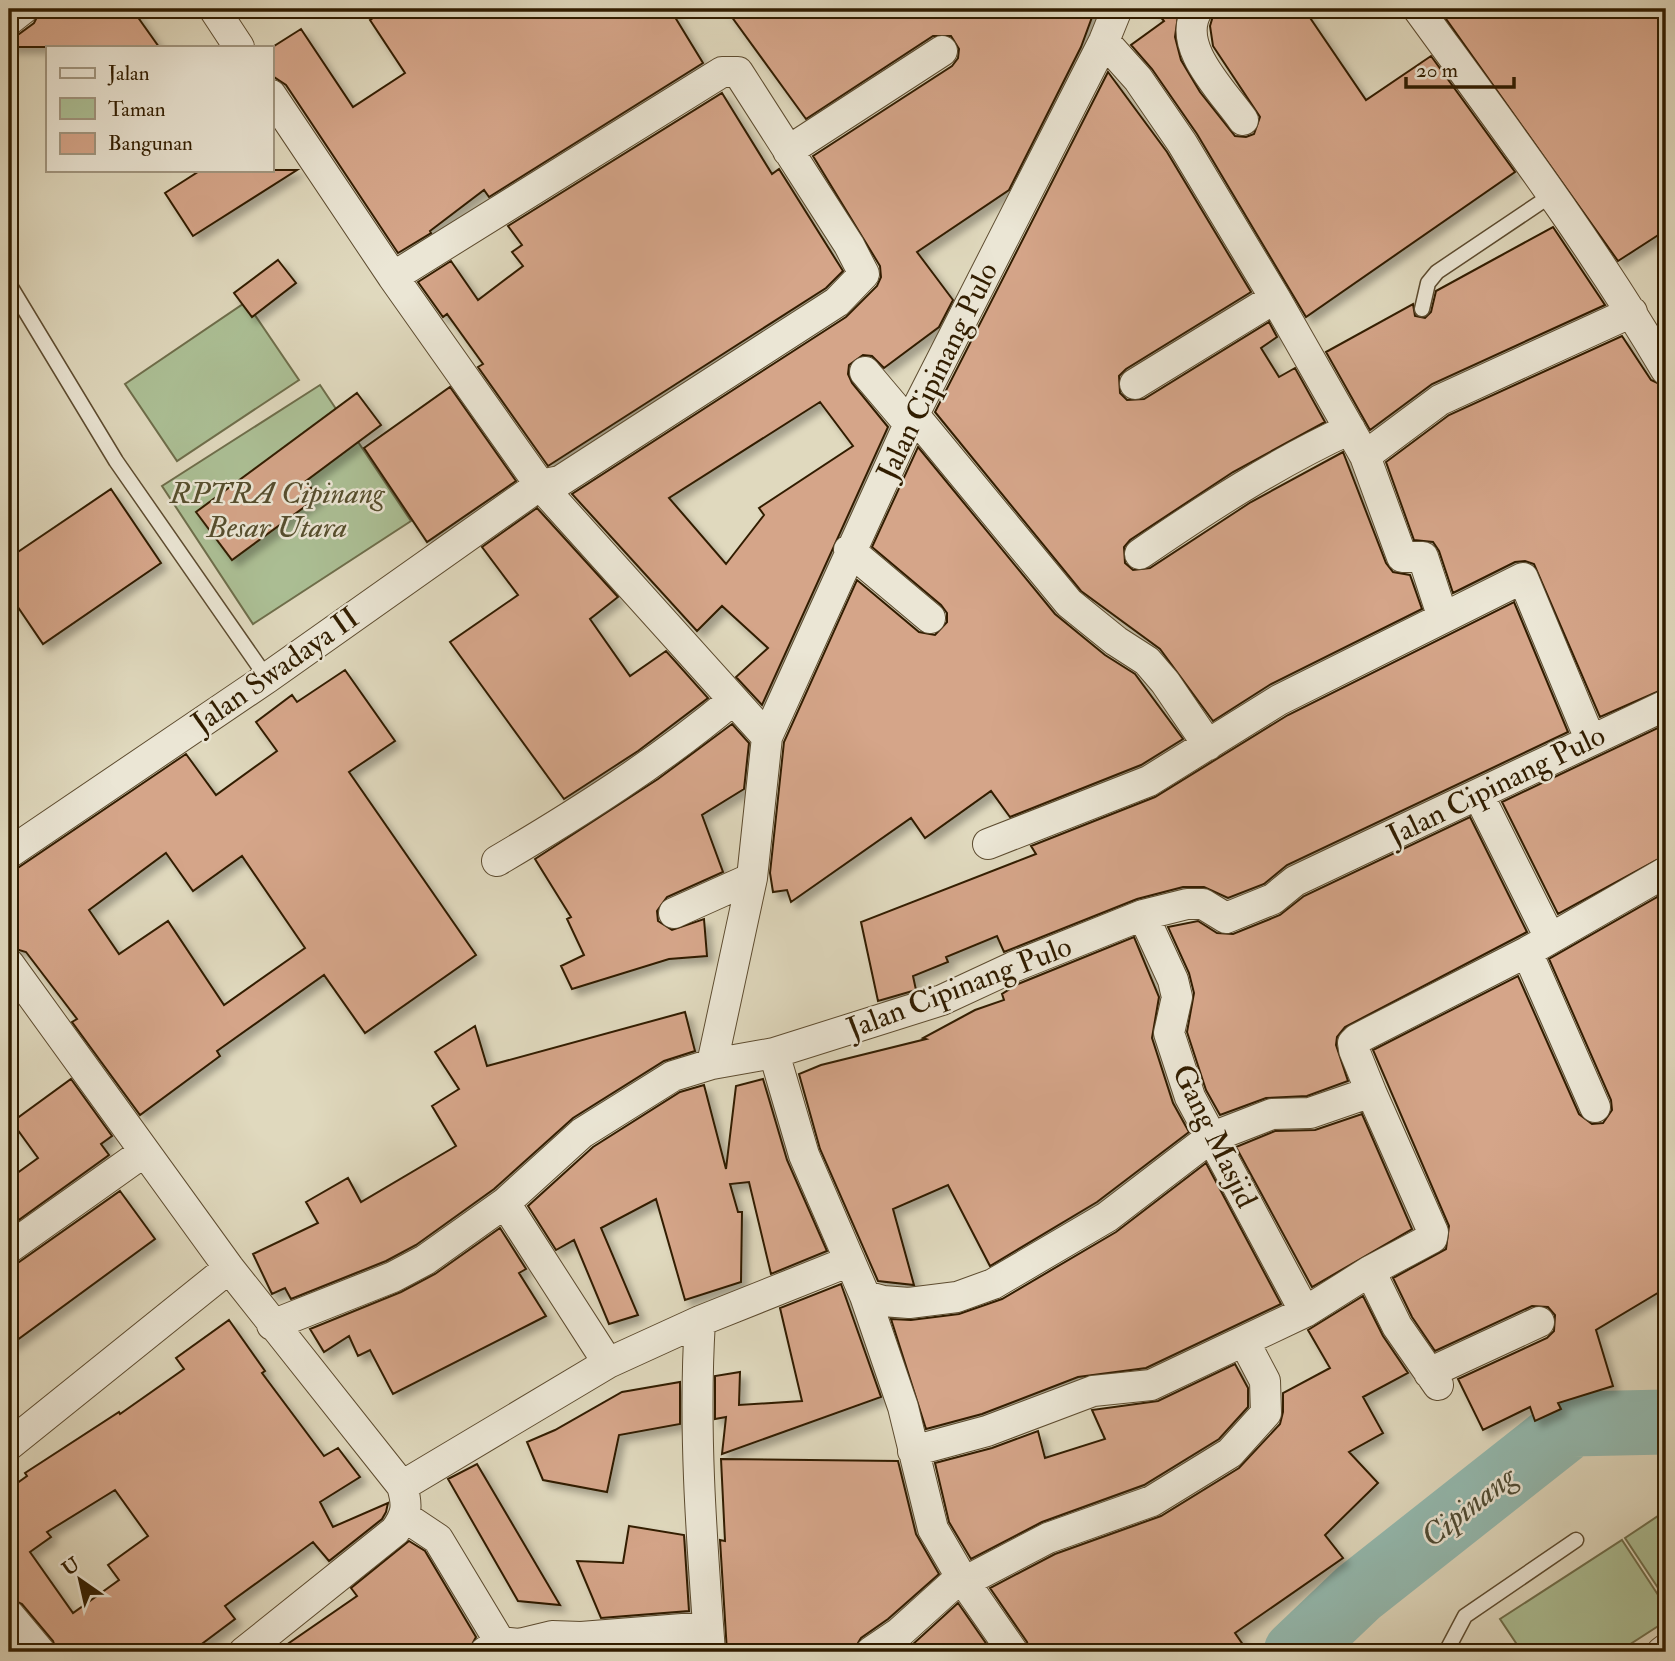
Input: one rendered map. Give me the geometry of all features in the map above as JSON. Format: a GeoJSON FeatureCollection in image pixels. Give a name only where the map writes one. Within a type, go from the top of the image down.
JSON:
{"type":"FeatureCollection","features":[{"type":"Feature","properties":{"kind":"street"},"geometry":{"type":"LineString","coordinates":[[9,20],[23,9]]}},
{"type":"Feature","properties":{"kind":"street"},"geometry":{"type":"LineString","coordinates":[[214,9],[238,46]]}},
{"type":"Feature","properties":{"kind":"street","name":"Jalan Cipinang Pulo"},"geometry":{"type":"LineString","coordinates":[[712,1064],[752,878],[767,737],[849,550],[912,419],[1104,41],[1117,9]]}},
{"type":"Feature","properties":{"kind":"street"},"geometry":{"type":"LineString","coordinates":[[1198,9],[1189,32],[1195,50],[1244,120]]}},
{"type":"Feature","properties":{"kind":"street"},"geometry":{"type":"LineString","coordinates":[[1418,9],[1553,194],[1632,312],[1666,370]]}},
{"type":"Feature","properties":{"kind":"street"},"geometry":{"type":"LineString","coordinates":[[1104,41],[1138,79],[1182,143],[1275,298],[1365,456],[1402,558],[1423,557],[1443,618]]}},
{"type":"Feature","properties":{"kind":"street"},"geometry":{"type":"LineString","coordinates":[[393,277],[722,72],[738,72],[788,151],[942,51]]}},
{"type":"Feature","properties":{"kind":"street"},"geometry":{"type":"LineString","coordinates":[[273,98],[393,277],[540,485],[767,737]]}},
{"type":"Feature","properties":{"kind":"street","name":"Jalan Swadaya II"},"geometry":{"type":"LineString","coordinates":[[9,853],[267,678],[540,485],[560,481],[837,302],[856,286],[864,274],[849,245],[788,151]]}},
{"type":"Feature","properties":{"kind":"street"},"geometry":{"type":"LineString","coordinates":[[1135,384],[1275,298]]}},
{"type":"Feature","properties":{"kind":"street"},"geometry":{"type":"LineString","coordinates":[[1365,456],[1440,400],[1632,312]]}},
{"type":"Feature","properties":{"kind":"street"},"geometry":{"type":"LineString","coordinates":[[865,372],[912,419],[1069,603],[1116,642],[1147,661],[1165,682],[1208,745]]}},
{"type":"Feature","properties":{"kind":"street"},"geometry":{"type":"LineString","coordinates":[[1140,554],[1192,518],[1273,469],[1350,429]]}},
{"type":"Feature","properties":{"kind":"street"},"geometry":{"type":"LineString","coordinates":[[849,550],[930,618]]}},
{"type":"Feature","properties":{"kind":"street"},"geometry":{"type":"LineString","coordinates":[[988,844],[1149,781],[1279,701],[1523,578],[1590,739]]}},
{"type":"Feature","properties":{"kind":"street"},"geometry":{"type":"LineString","coordinates":[[497,861],[599,801],[651,766],[733,700]]}},
{"type":"Feature","properties":{"kind":"street","name":"Jalan Cipinang Pulo"},"geometry":{"type":"LineString","coordinates":[[272,1325],[393,1277],[425,1260],[505,1203],[555,1154],[607,1115],[673,1076],[712,1064],[774,1053],[942,1000],[1013,967],[1143,915],[1187,904],[1203,904],[1226,918],[1273,899],[1295,881],[1666,705]]}},
{"type":"Feature","properties":{"kind":"street"},"geometry":{"type":"LineString","coordinates":[[1479,796],[1539,945],[1595,1107]]}},
{"type":"Feature","properties":{"kind":"street"},"geometry":{"type":"LineString","coordinates":[[913,1451],[987,1431],[1093,1391],[1151,1385],[1245,1343],[1305,1312],[1433,1236],[1371,1092],[1353,1043],[1357,1038],[1539,945],[1666,872]]}},
{"type":"Feature","properties":{"kind":"street"},"geometry":{"type":"LineString","coordinates":[[674,913],[752,878]]}},
{"type":"Feature","properties":{"kind":"street","name":"Gang Masjid"},"geometry":{"type":"LineString","coordinates":[[1143,915],[1163,954],[1177,997],[1169,1033],[1171,1046],[1190,1097],[1305,1312]]}},
{"type":"Feature","properties":{"kind":"street"},"geometry":{"type":"LineString","coordinates":[[9,964],[229,1268],[402,1486],[408,1506],[405,1517],[395,1531],[244,1652]]}},
{"type":"Feature","properties":{"kind":"street"},"geometry":{"type":"LineString","coordinates":[[774,1053],[804,1155],[864,1296],[903,1407],[933,1529],[962,1580],[1013,1652]]}},
{"type":"Feature","properties":{"kind":"street"},"geometry":{"type":"LineString","coordinates":[[864,1296],[909,1303],[957,1297],[993,1284],[1117,1210],[1210,1138],[1272,1114],[1310,1113],[1371,1092]]}},
{"type":"Feature","properties":{"kind":"street"},"geometry":{"type":"LineString","coordinates":[[9,1248],[144,1152]]}},
{"type":"Feature","properties":{"kind":"street"},"geometry":{"type":"LineString","coordinates":[[505,1203],[608,1363]]}},
{"type":"Feature","properties":{"kind":"street"},"geometry":{"type":"LineString","coordinates":[[402,1486],[608,1363],[701,1321],[850,1261]]}},
{"type":"Feature","properties":{"kind":"street"},"geometry":{"type":"LineString","coordinates":[[9,1445],[229,1268]]}},
{"type":"Feature","properties":{"kind":"street"},"geometry":{"type":"LineString","coordinates":[[1370,1271],[1397,1326],[1433,1379],[1539,1322]]}},
{"type":"Feature","properties":{"kind":"street"},"geometry":{"type":"LineString","coordinates":[[405,1517],[438,1539],[493,1647],[552,1636],[709,1639],[701,1530],[698,1359],[701,1321]]}},
{"type":"Feature","properties":{"kind":"street"},"geometry":{"type":"LineString","coordinates":[[872,1652],[962,1580],[1048,1538],[1152,1501],[1230,1453],[1266,1413],[1265,1381],[1245,1343]]}},
{"type":"Feature","properties":{"kind":"street"},"geometry":{"type":"LineString","coordinates":[[9,1615],[40,1652]]}},
{"type":"Feature","properties":{"kind":"lane"},"geometry":{"type":"LineString","coordinates":[[1422,309],[1428,283],[1437,272],[1553,194]]}},
{"type":"Feature","properties":{"kind":"lane"},"geometry":{"type":"LineString","coordinates":[[9,284],[116,461],[267,678]]}},
{"type":"Feature","properties":{"kind":"lane"},"geometry":{"type":"LineString","coordinates":[[1446,1652],[1465,1616],[1576,1541]]}},
{"type":"Feature","properties":{"kind":"green space"},"geometry":{"type":"Polygon","coordinates":[[[246,302],[299,380],[177,461],[125,384],[246,302]]]}},
{"type":"Feature","properties":{"kind":"green space","name":"RPTRA Cipinang Besar Utara"},"geometry":{"type":"Polygon","coordinates":[[[320,385],[411,521],[253,624],[162,486],[320,385]]]}},
{"type":"Feature","properties":{"kind":"green space"},"geometry":{"type":"Polygon","coordinates":[[[1664,1512],[1666,1515],[1666,1600],[1625,1538],[1664,1512]]]}},
{"type":"Feature","properties":{"kind":"green space"},"geometry":{"type":"Polygon","coordinates":[[[1622,1540],[1666,1607],[1666,1621],[1618,1652],[1522,1652],[1500,1619],[1622,1540]]]}},
{"type":"Feature","properties":{"kind":"building"},"geometry":{"type":"Polygon","coordinates":[[[41,9],[132,9],[158,46],[9,47],[9,37],[19,34],[34,23],[41,9]]]}},
{"type":"Feature","properties":{"kind":"building"},"geometry":{"type":"Polygon","coordinates":[[[387,9],[670,9],[703,63],[489,197],[484,190],[430,231],[431,233],[398,253],[286,85],[273,76],[273,47],[301,29],[353,107],[405,73],[370,20],[387,9]]]}},
{"type":"Feature","properties":{"kind":"building"},"geometry":{"type":"Polygon","coordinates":[[[726,9],[1095,9],[1081,47],[1009,190],[917,252],[953,300],[939,327],[884,368],[872,356],[863,355],[849,365],[848,374],[852,383],[888,427],[762,705],[736,677],[768,648],[722,606],[697,631],[572,494],[846,317],[877,286],[881,277],[880,266],[813,156],[952,66],[958,58],[959,49],[951,36],[933,36],[806,119],[726,9]],[[820,402],[669,498],[726,564],[764,515],[759,508],[853,446],[820,402]]]}},
{"type":"Feature","properties":{"kind":"building"},"geometry":{"type":"Polygon","coordinates":[[[1154,9],[1179,9],[1175,37],[1181,60],[1200,92],[1235,136],[1246,137],[1254,134],[1260,117],[1213,46],[1210,26],[1215,9],[1304,9],[1366,100],[1431,56],[1515,172],[1306,317],[1197,134],[1152,69],[1131,45],[1164,21],[1154,9]]]}},
{"type":"Feature","properties":{"kind":"building"},"geometry":{"type":"Polygon","coordinates":[[[1439,9],[1666,9],[1666,230],[1618,261],[1439,9]]]}},
{"type":"Feature","properties":{"kind":"building"},"geometry":{"type":"Polygon","coordinates":[[[1108,72],[1167,152],[1251,292],[1126,369],[1119,376],[1120,393],[1127,400],[1144,399],[1269,322],[1277,337],[1261,348],[1279,377],[1295,368],[1325,422],[1233,472],[1130,540],[1124,547],[1125,563],[1133,570],[1150,568],[1251,502],[1343,452],[1386,563],[1393,572],[1410,575],[1422,609],[1271,684],[1213,721],[1160,649],[1081,591],[935,412],[1108,72]]]}},
{"type":"Feature","properties":{"kind":"building"},"geometry":{"type":"Polygon","coordinates":[[[722,93],[772,174],[779,169],[843,271],[826,288],[548,466],[478,367],[483,364],[447,314],[443,317],[418,282],[451,261],[478,300],[523,266],[512,252],[522,245],[508,226],[722,93]]]}},
{"type":"Feature","properties":{"kind":"building"},"geometry":{"type":"Polygon","coordinates":[[[297,170],[193,236],[165,193],[198,172],[297,170]]]}},
{"type":"Feature","properties":{"kind":"building"},"geometry":{"type":"Polygon","coordinates":[[[1553,227],[1605,305],[1432,384],[1370,430],[1326,352],[1413,304],[1415,316],[1425,318],[1431,312],[1436,291],[1553,227]]]}},
{"type":"Feature","properties":{"kind":"building"},"geometry":{"type":"Polygon","coordinates":[[[278,260],[296,283],[252,317],[234,293],[278,260]]]}},
{"type":"Feature","properties":{"kind":"building"},"geometry":{"type":"Polygon","coordinates":[[[1622,336],[1651,380],[1666,387],[1666,688],[1600,717],[1534,564],[1515,562],[1453,593],[1439,551],[1433,542],[1414,540],[1386,462],[1449,415],[1622,336]]]}},
{"type":"Feature","properties":{"kind":"building"},"geometry":{"type":"Polygon","coordinates":[[[450,387],[516,481],[427,542],[364,448],[450,387]]]}},
{"type":"Feature","properties":{"kind":"building"},"geometry":{"type":"Polygon","coordinates":[[[357,393],[381,425],[306,481],[318,497],[232,560],[196,512],[357,393]]]}},
{"type":"Feature","properties":{"kind":"building"},"geometry":{"type":"Polygon","coordinates":[[[918,447],[1055,614],[1105,655],[1135,674],[1183,739],[1141,765],[1010,817],[991,791],[925,838],[911,818],[791,902],[787,890],[773,892],[770,873],[784,742],[857,580],[919,632],[935,635],[947,622],[947,613],[941,605],[872,547],[918,447]]]}},
{"type":"Feature","properties":{"kind":"building"},"geometry":{"type":"Polygon","coordinates":[[[111,489],[161,563],[43,644],[9,594],[9,558],[111,489]]]}},
{"type":"Feature","properties":{"kind":"building"},"geometry":{"type":"Polygon","coordinates":[[[537,508],[618,597],[590,619],[630,676],[666,651],[708,698],[638,751],[564,799],[450,642],[518,595],[482,547],[537,508]]]}},
{"type":"Feature","properties":{"kind":"building"},"geometry":{"type":"Polygon","coordinates":[[[1514,602],[1568,732],[1287,865],[1264,884],[1228,898],[1204,887],[1183,887],[1137,899],[1004,952],[997,936],[946,957],[948,962],[913,976],[916,990],[878,1001],[861,922],[1036,854],[1031,846],[1155,797],[1288,715],[1514,602]]]}},
{"type":"Feature","properties":{"kind":"building"},"geometry":{"type":"Polygon","coordinates":[[[345,670],[395,741],[349,772],[476,955],[365,1033],[324,975],[217,1051],[220,1056],[140,1115],[72,1022],[77,1019],[26,952],[9,947],[9,870],[19,867],[186,754],[216,795],[277,751],[256,722],[292,695],[297,702],[345,670]],[[166,853],[89,910],[119,954],[168,921],[224,1005],[305,948],[242,856],[193,891],[166,853]]]}},
{"type":"Feature","properties":{"kind":"building"},"geometry":{"type":"Polygon","coordinates":[[[732,724],[749,743],[744,789],[702,815],[723,872],[667,897],[657,911],[658,921],[672,930],[704,919],[707,956],[669,959],[572,989],[561,966],[584,955],[567,919],[571,917],[535,859],[658,779],[732,724]]]}},
{"type":"Feature","properties":{"kind":"building"},"geometry":{"type":"Polygon","coordinates":[[[1666,724],[1666,855],[1558,914],[1502,802],[1666,724]]]}},
{"type":"Feature","properties":{"kind":"building"},"geometry":{"type":"Polygon","coordinates":[[[1470,817],[1527,932],[1345,1027],[1337,1037],[1336,1045],[1348,1081],[1307,1096],[1266,1098],[1220,1115],[1206,1090],[1187,1032],[1194,993],[1189,973],[1168,927],[1198,921],[1217,933],[1233,934],[1280,915],[1304,896],[1470,817]]]}},
{"type":"Feature","properties":{"kind":"building"},"geometry":{"type":"Polygon","coordinates":[[[1666,892],[1666,1288],[1596,1330],[1613,1386],[1558,1403],[1561,1409],[1535,1421],[1530,1407],[1483,1430],[1458,1379],[1547,1338],[1554,1331],[1555,1315],[1548,1307],[1532,1306],[1435,1351],[1412,1317],[1393,1278],[1446,1249],[1449,1226],[1373,1050],[1518,976],[1579,1114],[1592,1124],[1603,1123],[1612,1110],[1611,1100],[1549,959],[1666,892]]]}},
{"type":"Feature","properties":{"kind":"building"},"geometry":{"type":"Polygon","coordinates":[[[1134,937],[1159,997],[1152,1038],[1173,1103],[1189,1132],[1097,1202],[990,1266],[948,1185],[893,1209],[914,1285],[878,1281],[820,1149],[799,1074],[821,1065],[926,1039],[923,1038],[975,1010],[1004,1000],[1002,994],[1018,984],[1134,937]]]}},
{"type":"Feature","properties":{"kind":"building"},"geometry":{"type":"Polygon","coordinates":[[[685,1012],[695,1051],[664,1061],[573,1118],[494,1189],[416,1245],[386,1261],[291,1299],[285,1288],[272,1294],[253,1254],[318,1223],[306,1202],[348,1178],[361,1202],[456,1146],[432,1106],[459,1089],[435,1052],[475,1026],[487,1066],[685,1012]]]}},
{"type":"Feature","properties":{"kind":"building"},"geometry":{"type":"Polygon","coordinates":[[[71,1079],[112,1136],[101,1144],[109,1155],[9,1227],[9,1179],[38,1158],[12,1122],[71,1079]]]}},
{"type":"Feature","properties":{"kind":"building"},"geometry":{"type":"Polygon","coordinates":[[[763,1079],[787,1160],[827,1251],[771,1274],[749,1182],[730,1184],[738,1212],[742,1212],[741,1282],[685,1300],[656,1199],[601,1228],[638,1315],[609,1324],[574,1240],[556,1250],[528,1206],[593,1147],[680,1092],[704,1085],[726,1169],[736,1086],[763,1079]]]}},
{"type":"Feature","properties":{"kind":"building"},"geometry":{"type":"Polygon","coordinates":[[[1362,1114],[1412,1229],[1312,1287],[1236,1147],[1275,1131],[1315,1130],[1362,1114]]]}},
{"type":"Feature","properties":{"kind":"building"},"geometry":{"type":"Polygon","coordinates":[[[1206,1163],[1281,1304],[1146,1368],[1078,1377],[982,1414],[926,1429],[891,1319],[911,1320],[959,1314],[1002,1299],[1116,1232],[1206,1163]]]}},
{"type":"Feature","properties":{"kind":"building"},"geometry":{"type":"Polygon","coordinates":[[[120,1191],[155,1239],[9,1346],[9,1265],[19,1262],[120,1191]]]}},
{"type":"Feature","properties":{"kind":"building"},"geometry":{"type":"Polygon","coordinates":[[[500,1228],[526,1269],[519,1273],[546,1316],[393,1394],[370,1350],[358,1356],[349,1336],[324,1352],[310,1329],[401,1292],[435,1274],[500,1228]]]}},
{"type":"Feature","properties":{"kind":"building"},"geometry":{"type":"Polygon","coordinates":[[[841,1284],[881,1397],[722,1454],[726,1417],[715,1419],[715,1376],[740,1372],[739,1405],[802,1401],[780,1308],[841,1284]]]}},
{"type":"Feature","properties":{"kind":"building"},"geometry":{"type":"Polygon","coordinates":[[[1363,1296],[1383,1336],[1408,1373],[1363,1397],[1383,1433],[1349,1452],[1378,1483],[1325,1535],[1343,1558],[1235,1633],[1248,1652],[1030,1652],[1027,1642],[990,1588],[1055,1554],[1161,1516],[1239,1468],[1280,1424],[1283,1393],[1330,1368],[1308,1330],[1363,1296]]]}},
{"type":"Feature","properties":{"kind":"building"},"geometry":{"type":"Polygon","coordinates":[[[229,1320],[265,1371],[262,1373],[324,1456],[338,1448],[360,1477],[320,1502],[333,1527],[388,1503],[386,1512],[382,1519],[329,1561],[313,1542],[225,1606],[235,1619],[191,1652],[57,1652],[53,1641],[22,1604],[9,1598],[9,1489],[27,1476],[25,1473],[119,1412],[120,1414],[184,1369],[176,1358],[229,1320]],[[115,1490],[47,1532],[51,1537],[30,1552],[73,1613],[119,1580],[108,1565],[148,1536],[115,1490]]]}},
{"type":"Feature","properties":{"kind":"building"},"geometry":{"type":"Polygon","coordinates":[[[1235,1364],[1248,1388],[1248,1407],[1219,1439],[1144,1485],[1042,1522],[971,1559],[949,1522],[935,1463],[992,1448],[1038,1431],[1045,1458],[1105,1439],[1092,1410],[1158,1401],[1235,1364]]]}},
{"type":"Feature","properties":{"kind":"building"},"geometry":{"type":"Polygon","coordinates":[[[680,1382],[680,1424],[619,1435],[607,1492],[543,1480],[527,1442],[555,1430],[622,1392],[680,1382]]]}},
{"type":"Feature","properties":{"kind":"building"},"geometry":{"type":"Polygon","coordinates":[[[721,1459],[898,1461],[916,1534],[939,1574],[888,1619],[861,1638],[855,1648],[837,1652],[727,1652],[720,1540],[725,1541],[721,1459]]]}},
{"type":"Feature","properties":{"kind":"building"},"geometry":{"type":"Polygon","coordinates":[[[477,1464],[560,1605],[518,1601],[448,1479],[477,1464]]]}},
{"type":"Feature","properties":{"kind":"building"},"geometry":{"type":"Polygon","coordinates":[[[629,1526],[684,1535],[689,1611],[601,1618],[577,1561],[623,1563],[629,1526]]]}},
{"type":"Feature","properties":{"kind":"building"},"geometry":{"type":"Polygon","coordinates":[[[409,1541],[425,1551],[476,1637],[468,1652],[276,1652],[357,1596],[351,1588],[409,1541]]]}},
{"type":"Feature","properties":{"kind":"building"},"geometry":{"type":"Polygon","coordinates":[[[958,1603],[992,1652],[918,1652],[912,1645],[958,1603]]]}},
{"type":"Feature","properties":{"kind":"building"},"geometry":{"type":"Polygon","coordinates":[[[692,1646],[692,1652],[610,1652],[692,1646]]]}},
{"type":"Feature","properties":{"kind":"waterway","name":"Cipinang"},"geometry":{"type":"LineString","coordinates":[[1296,1652],[1358,1593],[1572,1424],[1666,1422]]}}]}
